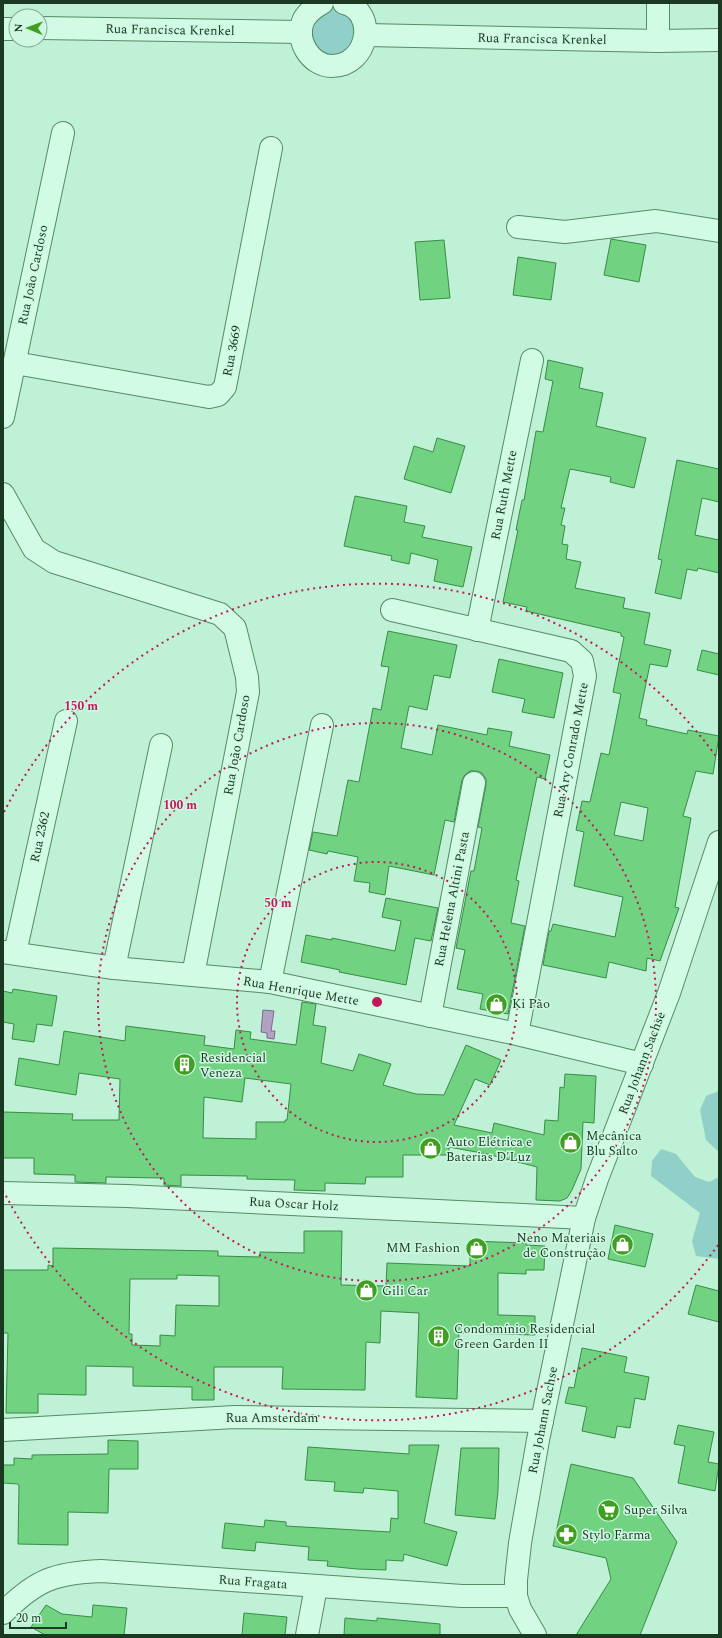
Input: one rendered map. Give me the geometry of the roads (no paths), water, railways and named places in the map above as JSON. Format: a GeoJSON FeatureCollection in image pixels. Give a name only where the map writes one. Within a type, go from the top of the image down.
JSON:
{"type":"FeatureCollection","features":[{"type":"Feature","properties":{"kind":"street"},"geometry":{"type":"LineString","coordinates":[[322,3],[312,9],[304,19],[301,32],[302,44],[309,55],[320,63],[332,66],[344,64],[355,58],[363,48],[366,35],[364,22],[358,12],[344,3]]}},
{"type":"Feature","properties":{"kind":"street"},"geometry":{"type":"LineString","coordinates":[[658,3],[658,41]]}},
{"type":"Feature","properties":{"kind":"street","name":"Rua Francisca Krenkel"},"geometry":{"type":"LineString","coordinates":[[48,28],[301,32]]}},
{"type":"Feature","properties":{"kind":"street","name":"Rua Francisca Krenkel"},"geometry":{"type":"LineString","coordinates":[[366,35],[658,41],[719,40]]}},
{"type":"Feature","properties":{"kind":"street","name":"Rua João Cardoso"},"geometry":{"type":"LineString","coordinates":[[3,417],[64,133]]}},
{"type":"Feature","properties":{"kind":"street","name":"Rua 3669"},"geometry":{"type":"LineString","coordinates":[[15,363],[210,397],[218,395],[225,387],[271,148]]}},
{"type":"Feature","properties":{"kind":"street"},"geometry":{"type":"LineString","coordinates":[[518,227],[565,232],[656,221],[719,231]]}},
{"type":"Feature","properties":{"kind":"street","name":"Rua Ruth Mette"},"geometry":{"type":"LineString","coordinates":[[477,630],[532,360]]}},
{"type":"Feature","properties":{"kind":"street","name":"Rua João Cardoso"},"geometry":{"type":"LineString","coordinates":[[3,494],[34,549],[54,562],[220,614],[235,628],[247,677],[248,692],[194,975]]}},
{"type":"Feature","properties":{"kind":"street","name":"Rua Ary Conrado Mette"},"geometry":{"type":"LineString","coordinates":[[392,610],[571,651],[582,661],[585,676],[516,1034]]}},
{"type":"Feature","properties":{"kind":"street","name":"Rua 2362"},"geometry":{"type":"LineString","coordinates":[[9,953],[66,721]]}},
{"type":"Feature","properties":{"kind":"street"},"geometry":{"type":"LineString","coordinates":[[270,982],[322,725]]}},
{"type":"Feature","properties":{"kind":"street"},"geometry":{"type":"LineString","coordinates":[[114,968],[161,745]]}},
{"type":"Feature","properties":{"kind":"street","name":"Rua Helena Altini Pasta"},"geometry":{"type":"LineString","coordinates":[[430,1016],[474,783]]}},
{"type":"Feature","properties":{"kind":"street","name":"Rua Johann Sachse"},"geometry":{"type":"LineString","coordinates":[[535,1635],[520,1609],[516,1596],[516,1580],[520,1543],[542,1421],[584,1218],[597,1178],[669,993],[719,842]]}},
{"type":"Feature","properties":{"kind":"street","name":"Rua Henrique Mette"},"geometry":{"type":"LineString","coordinates":[[9,953],[114,968],[270,982],[516,1034],[642,1064]]}},
{"type":"Feature","properties":{"kind":"street","name":"Rua Oscar Holz"},"geometry":{"type":"LineString","coordinates":[[3,1193],[127,1196],[584,1218]]}},
{"type":"Feature","properties":{"kind":"street","name":"Rua Amsterdam"},"geometry":{"type":"LineString","coordinates":[[3,1430],[235,1417],[542,1421]]}},
{"type":"Feature","properties":{"kind":"street","name":"Rua Fragata"},"geometry":{"type":"LineString","coordinates":[[3,1612],[20,1596],[38,1584],[54,1576],[74,1572],[100,1571],[462,1596],[516,1596]]}},
{"type":"Feature","properties":{"kind":"street"},"geometry":{"type":"LineString","coordinates":[[307,1635],[316,1587]]}},
{"type":"Feature","properties":{"kind":"place","name":"Ki Pão"},"geometry":{"type":"Point","coordinates":[496,1004]}},
{"type":"Feature","properties":{"kind":"place","name":"Residencial Veneza"},"geometry":{"type":"Point","coordinates":[185,1065]}},
{"type":"Feature","properties":{"kind":"place","name":"Mecânica Blu Salto"},"geometry":{"type":"Point","coordinates":[571,1143]}},
{"type":"Feature","properties":{"kind":"place","name":"Auto Elétrica e Baterias D'Luz"},"geometry":{"type":"Point","coordinates":[431,1149]}},
{"type":"Feature","properties":{"kind":"place","name":"Neno Materiais de Construção"},"geometry":{"type":"Point","coordinates":[622,1245]}},
{"type":"Feature","properties":{"kind":"place","name":"MM Fashion"},"geometry":{"type":"Point","coordinates":[476,1248]}},
{"type":"Feature","properties":{"kind":"place","name":"Gili Car"},"geometry":{"type":"Point","coordinates":[366,1291]}},
{"type":"Feature","properties":{"kind":"place","name":"Condomínio Residencial Green Garden II"},"geometry":{"type":"Point","coordinates":[439,1336]}},
{"type":"Feature","properties":{"kind":"place","name":"Super Silva"},"geometry":{"type":"Point","coordinates":[608,1510]}},
{"type":"Feature","properties":{"kind":"place","name":"Stylo Farma"},"geometry":{"type":"Point","coordinates":[567,1535]}}]}
